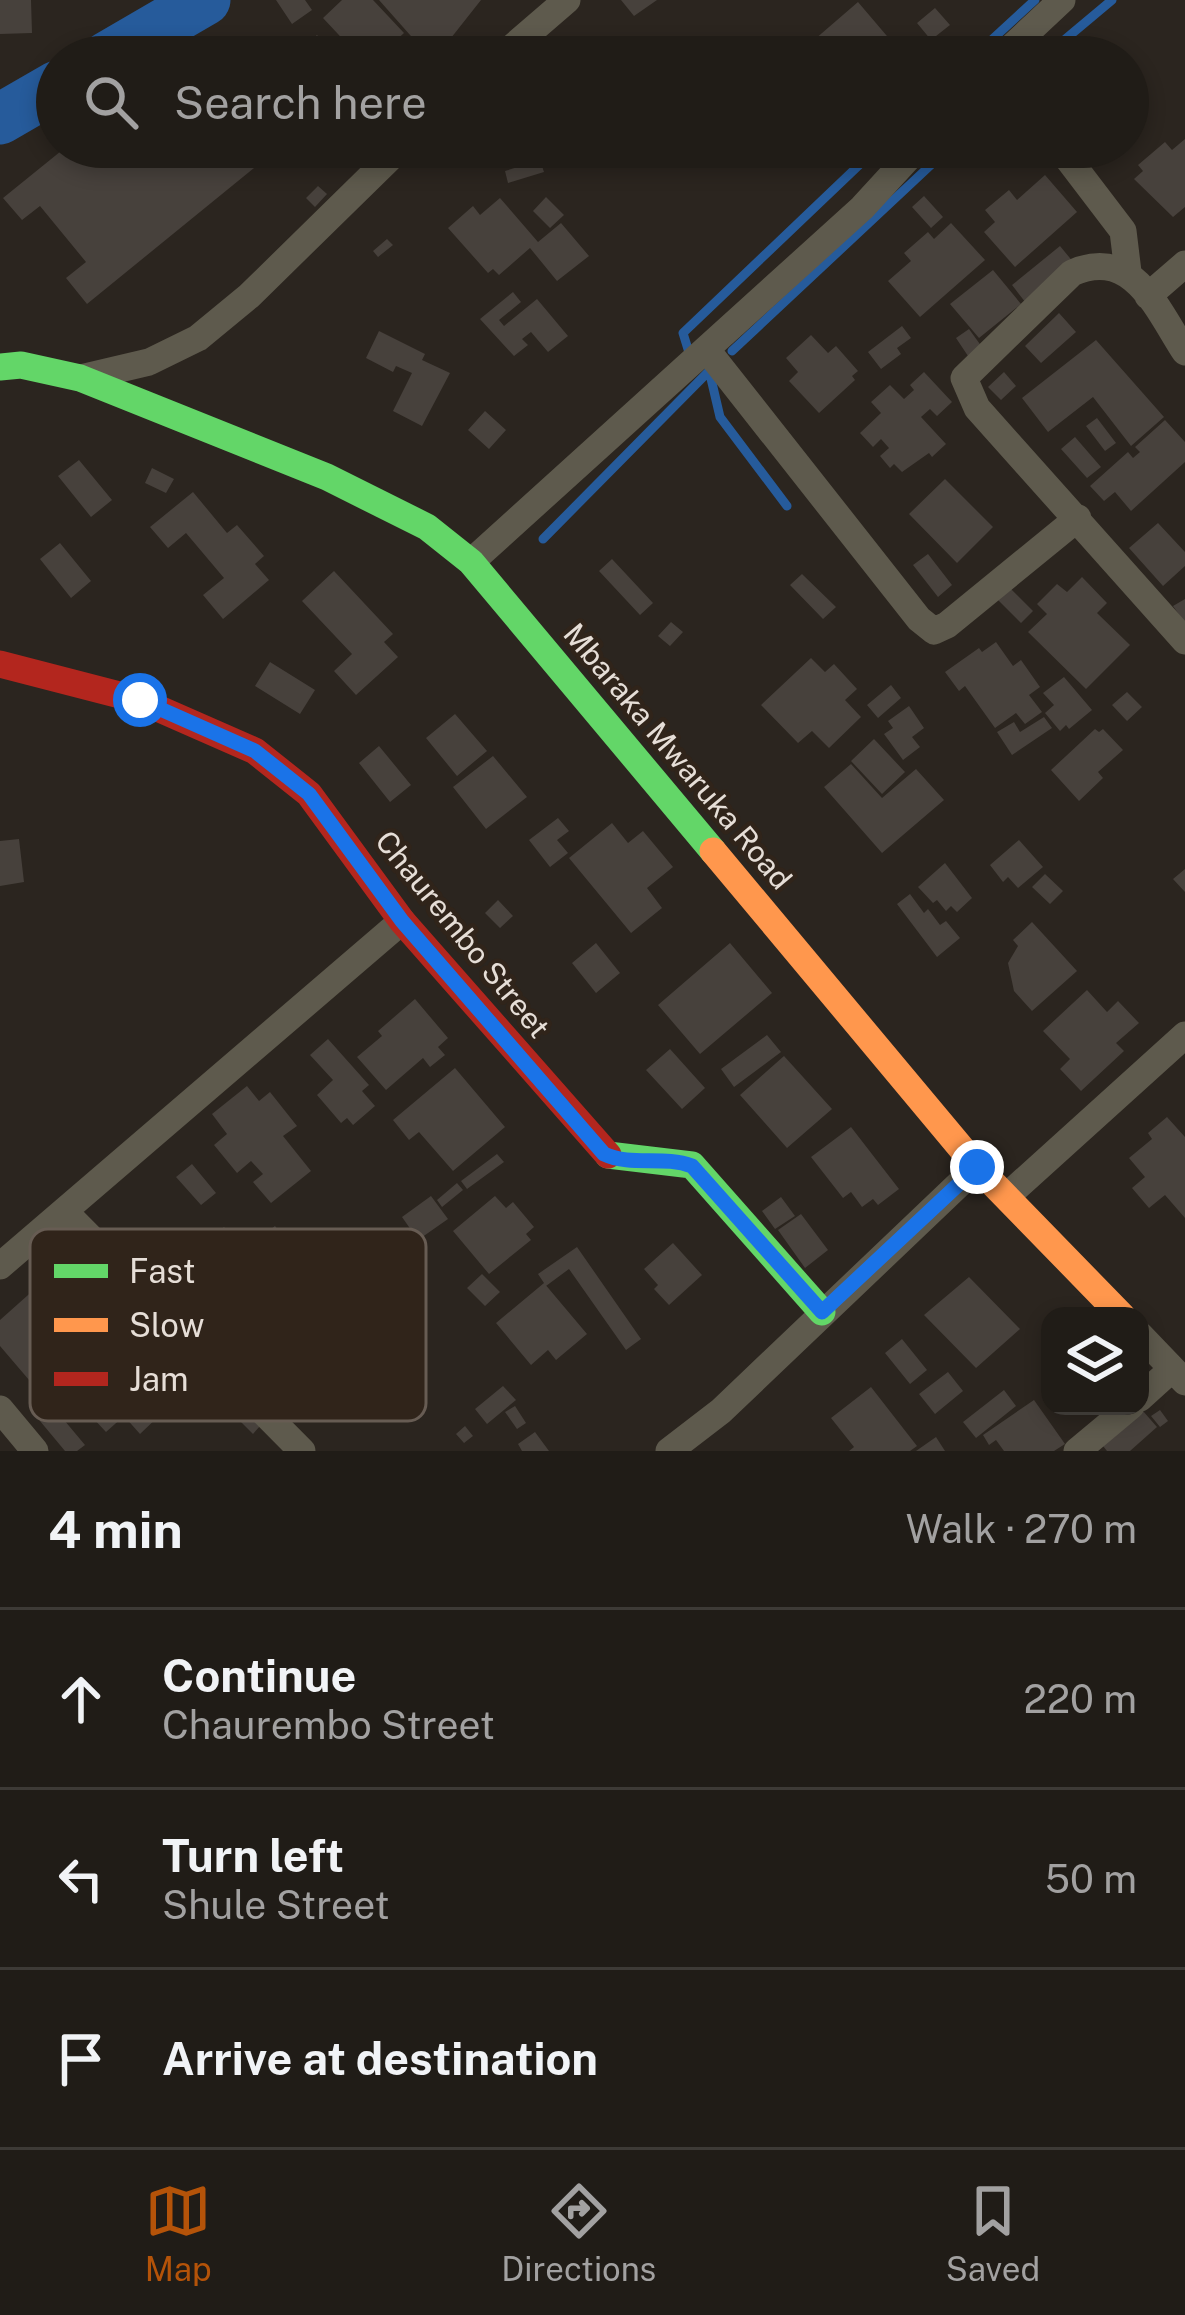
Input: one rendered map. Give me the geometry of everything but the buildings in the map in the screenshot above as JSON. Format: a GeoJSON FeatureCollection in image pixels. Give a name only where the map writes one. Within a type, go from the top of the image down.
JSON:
{"type":"FeatureCollection","features":[{"type":"Feature","properties":{"kind":"street"},"geometry":{"type":"LineString","coordinates":[[525,36],[567,0]]}},
{"type":"Feature","properties":{"kind":"street"},"geometry":{"type":"LineString","coordinates":[[1023,36],[1062,0]]}},
{"type":"Feature","properties":{"kind":"street"},"geometry":{"type":"LineString","coordinates":[[80,378],[148,362],[198,338],[249,296],[380,168]]}},
{"type":"Feature","properties":{"kind":"street"},"geometry":{"type":"LineString","coordinates":[[471,562],[862,208],[899,168]]}},
{"type":"Feature","properties":{"kind":"street"},"geometry":{"type":"LineString","coordinates":[[1074,168],[1123,231],[1129,272],[1185,352]]}},
{"type":"Feature","properties":{"kind":"street"},"geometry":{"type":"LineString","coordinates":[[1148,296],[1185,264]]}},
{"type":"Feature","properties":{"kind":"street"},"geometry":{"type":"LineString","coordinates":[[1129,272],[1089,266],[1072,273],[964,378],[977,408],[1185,641]]}},
{"type":"Feature","properties":{"kind":"street"},"geometry":{"type":"LineString","coordinates":[[706,350],[919,619],[934,631],[1078,518]]}},
{"type":"Feature","properties":{"kind":"street","name":"Mbaraka Mwaruka Road"},"geometry":{"type":"LineString","coordinates":[[0,367],[21,365],[80,378],[326,477],[427,527],[471,562],[977,1167],[1113,1307]]}},
{"type":"Feature","properties":{"kind":"street","name":"Chaurembo Street"},"geometry":{"type":"LineString","coordinates":[[0,664],[140,700],[255,751],[309,794],[402,921],[604,1154],[618,1160],[679,1161],[692,1166],[822,1312]]}},
{"type":"Feature","properties":{"kind":"street"},"geometry":{"type":"LineString","coordinates":[[45,1229],[402,921]]}},
{"type":"Feature","properties":{"kind":"street"},"geometry":{"type":"LineString","coordinates":[[1007,1196],[1185,1035]]}},
{"type":"Feature","properties":{"kind":"street"},"geometry":{"type":"LineString","coordinates":[[670,1451],[721,1412],[977,1167]]}},
{"type":"Feature","properties":{"kind":"street"},"geometry":{"type":"LineString","coordinates":[[65,1212],[82,1229]]}},
{"type":"Feature","properties":{"kind":"street"},"geometry":{"type":"LineString","coordinates":[[0,1266],[30,1241]]}},
{"type":"Feature","properties":{"kind":"street"},"geometry":{"type":"LineString","coordinates":[[1149,1345],[1178,1376],[1149,1393]]}},
{"type":"Feature","properties":{"kind":"street"},"geometry":{"type":"LineString","coordinates":[[0,1409],[35,1451]]}},
{"type":"Feature","properties":{"kind":"street"},"geometry":{"type":"LineString","coordinates":[[1077,1451],[1120,1415]]}},
{"type":"Feature","properties":{"kind":"street"},"geometry":{"type":"LineString","coordinates":[[272,1421],[302,1451]]}},
{"type":"Feature","properties":{"kind":"waterway"},"geometry":{"type":"LineString","coordinates":[[143,36],[205,0]]}},
{"type":"Feature","properties":{"kind":"waterway"},"geometry":{"type":"LineString","coordinates":[[996,36],[1035,0]]}},
{"type":"Feature","properties":{"kind":"waterway"},"geometry":{"type":"LineString","coordinates":[[1069,36],[1112,0]]}},
{"type":"Feature","properties":{"kind":"waterway"},"geometry":{"type":"LineString","coordinates":[[0,119],[36,98]]}},
{"type":"Feature","properties":{"kind":"waterway"},"geometry":{"type":"LineString","coordinates":[[691,359],[683,333],[856,168]]}},
{"type":"Feature","properties":{"kind":"waterway"},"geometry":{"type":"LineString","coordinates":[[732,351],[928,168]]}},
{"type":"Feature","properties":{"kind":"waterway"},"geometry":{"type":"LineString","coordinates":[[543,539],[714,366]]}},
{"type":"Feature","properties":{"kind":"waterway"},"geometry":{"type":"LineString","coordinates":[[709,370],[720,417],[787,506]]}},
{"type":"Feature","properties":{"kind":"traffic: fast"},"geometry":{"type":"LineString","coordinates":[[0,367],[21,365],[80,378],[327,477],[427,527],[471,562],[713,851]]}},
{"type":"Feature","properties":{"kind":"traffic: fast"},"geometry":{"type":"LineString","coordinates":[[608,1155],[692,1165],[822,1312]]}},
{"type":"Feature","properties":{"kind":"traffic: slow"},"geometry":{"type":"LineString","coordinates":[[713,851],[977,1167],[1113,1307]]}},
{"type":"Feature","properties":{"kind":"traffic: jam"},"geometry":{"type":"LineString","coordinates":[[0,664],[139,700],[255,751],[309,794],[402,921],[608,1155]]}},
{"type":"Feature","properties":{"kind":"route"},"geometry":{"type":"LineString","coordinates":[[140,700],[255,751],[309,794],[402,921],[604,1154],[618,1160],[679,1161],[692,1166],[822,1312],[977,1167]]}}]}
